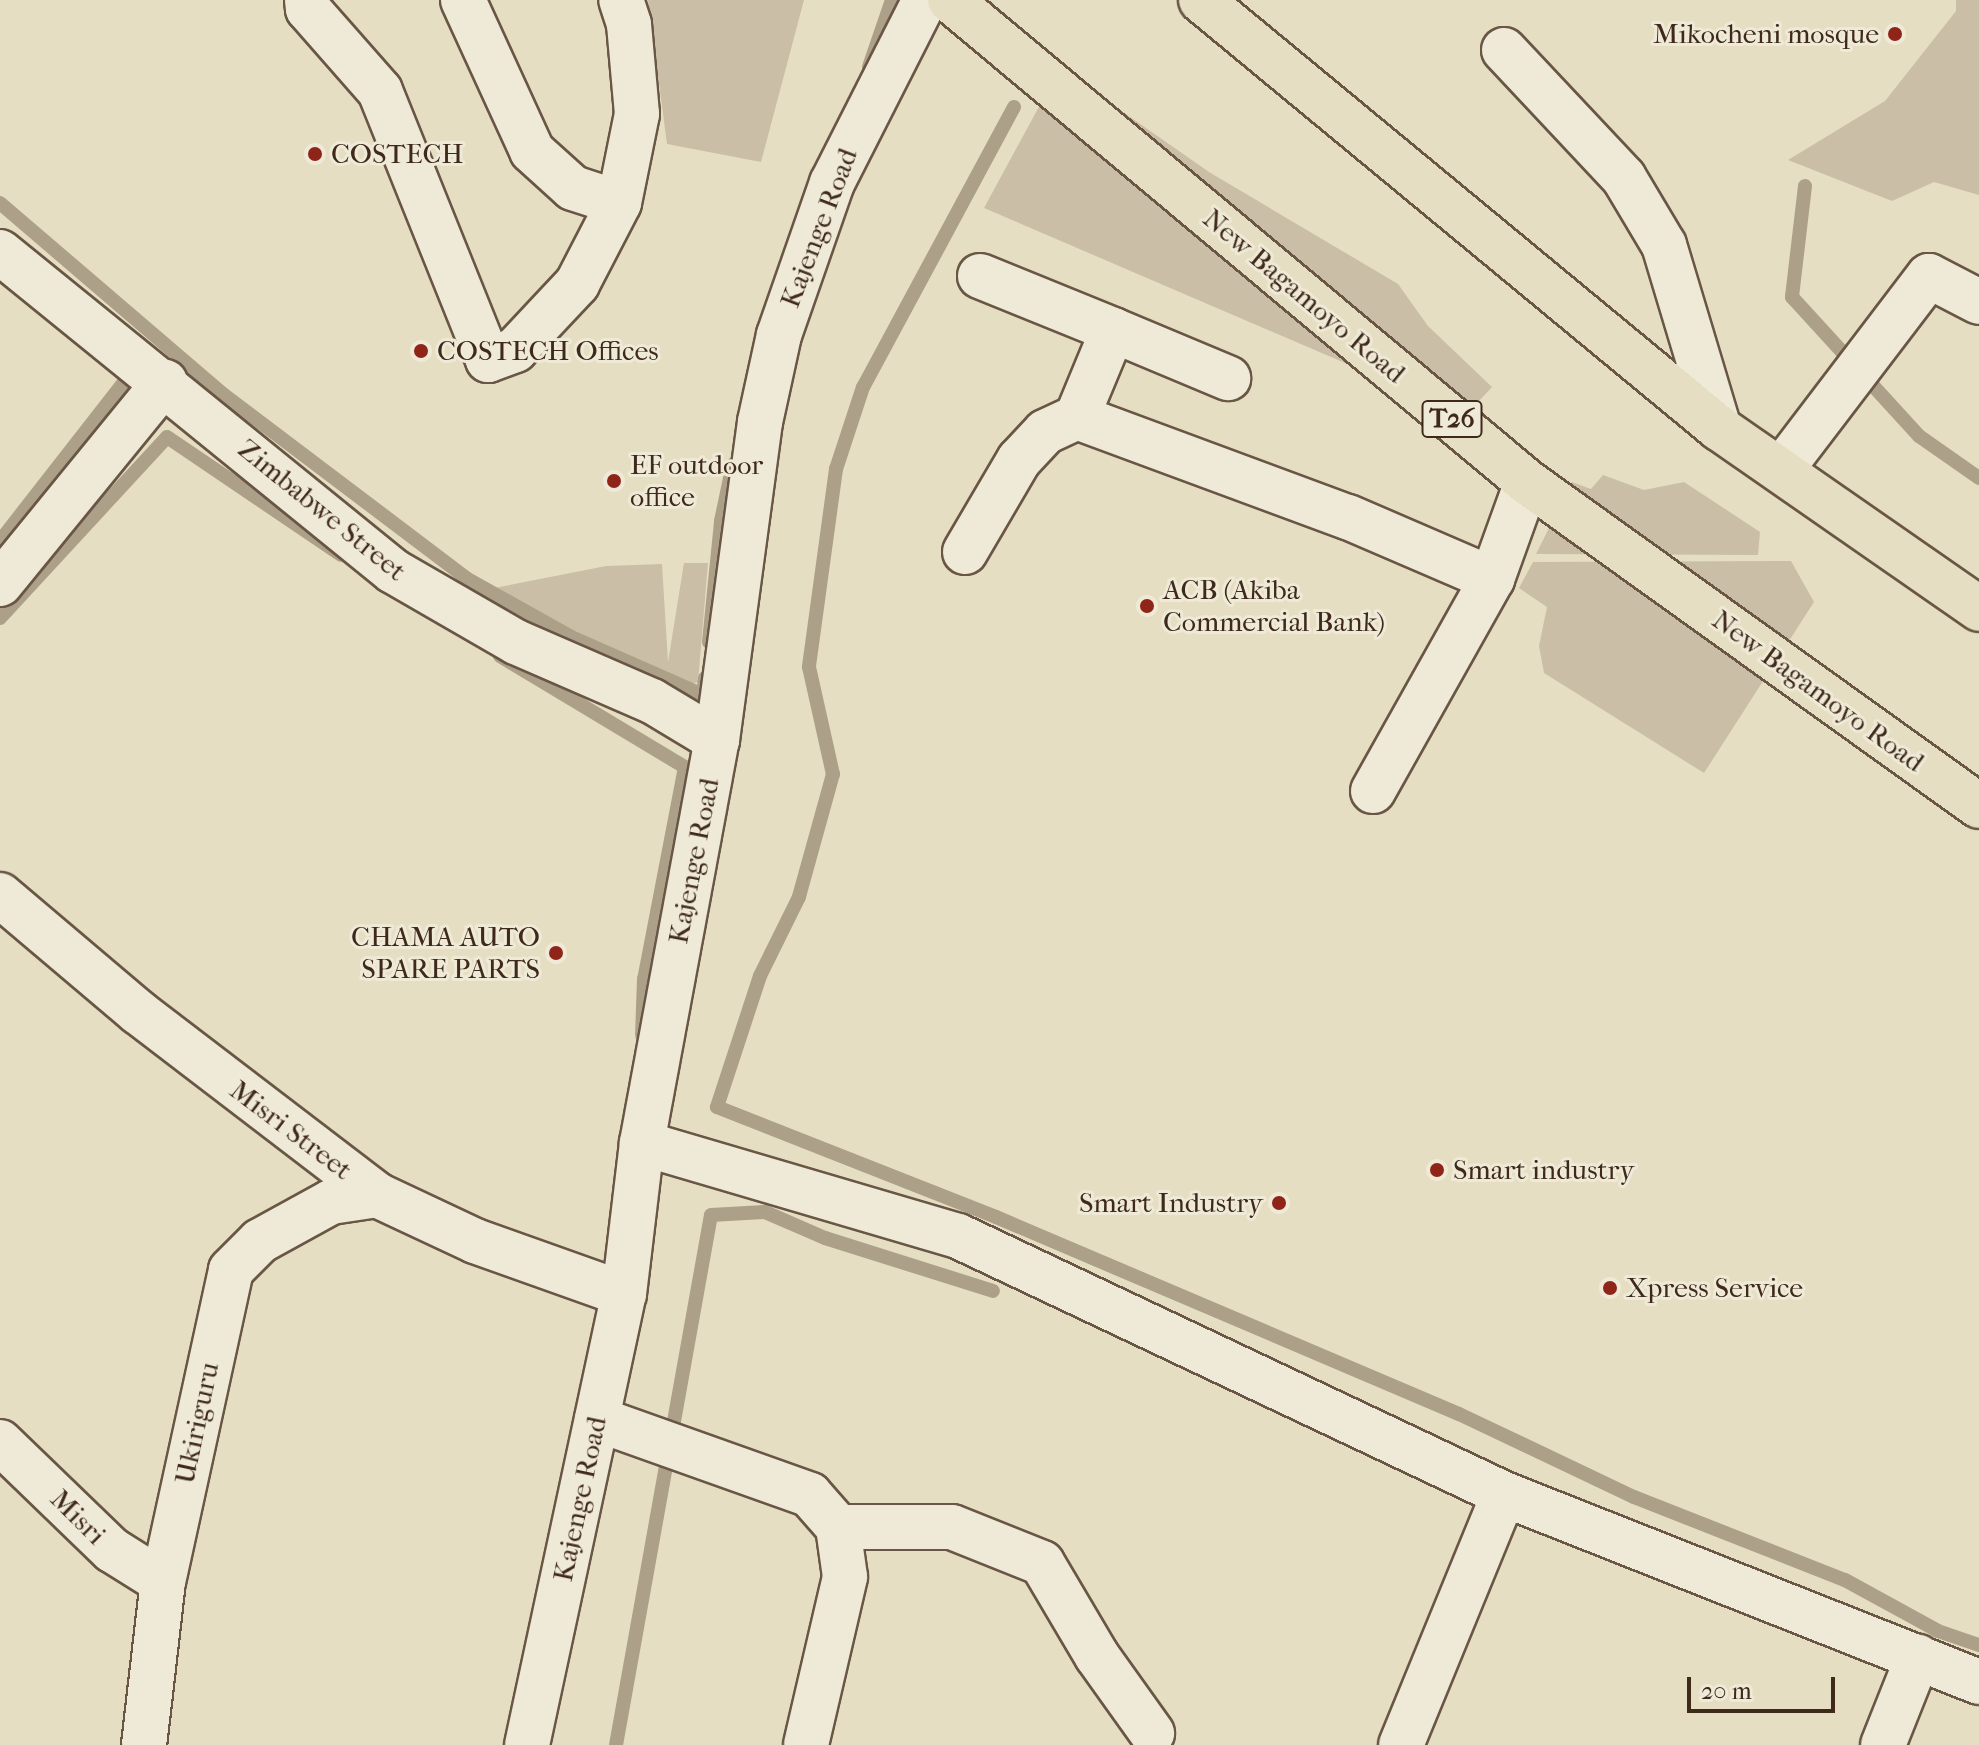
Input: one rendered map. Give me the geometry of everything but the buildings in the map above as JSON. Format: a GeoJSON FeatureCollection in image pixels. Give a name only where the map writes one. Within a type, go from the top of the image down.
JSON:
{"type":"FeatureCollection","features":[{"type":"Feature","properties":{"kind":"highway","name":"New Bagamoyo Road"},"geometry":{"type":"LineString","coordinates":[[950,0],[1527,482],[1979,806]]}},
{"type":"Feature","properties":{"kind":"highway"},"geometry":{"type":"LineString","coordinates":[[1201,0],[1719,428],[1979,609]]}},
{"type":"Feature","properties":{"kind":"street"},"geometry":{"type":"LineString","coordinates":[[307,0],[308,9],[380,91],[488,360],[515,350],[577,284],[619,203],[637,114],[629,24],[621,0]]}},
{"type":"Feature","properties":{"kind":"street"},"geometry":{"type":"LineString","coordinates":[[463,0],[532,151],[573,188],[619,203]]}},
{"type":"Feature","properties":{"kind":"street","name":"Kajenge Road"},"geometry":{"type":"LineString","coordinates":[[527,1745],[624,1294],[642,1143],[717,740],[760,422],[779,335],[832,183],[925,0]]}},
{"type":"Feature","properties":{"kind":"street"},"geometry":{"type":"LineString","coordinates":[[1504,50],[1624,178],[1664,245],[1719,428]]}},
{"type":"Feature","properties":{"kind":"street","name":"Zimbabwe Street"},"geometry":{"type":"LineString","coordinates":[[0,252],[165,382],[393,571],[516,642],[652,701],[717,740]]}},
{"type":"Feature","properties":{"kind":"street"},"geometry":{"type":"LineString","coordinates":[[980,276],[1228,378]]}},
{"type":"Feature","properties":{"kind":"street"},"geometry":{"type":"LineString","coordinates":[[1781,470],[1929,276],[1979,302]]}},
{"type":"Feature","properties":{"kind":"street"},"geometry":{"type":"LineString","coordinates":[[965,552],[1019,460],[1045,432],[1077,417],[1113,330]]}},
{"type":"Feature","properties":{"kind":"street"},"geometry":{"type":"LineString","coordinates":[[0,584],[165,382]]}},
{"type":"Feature","properties":{"kind":"street"},"geometry":{"type":"LineString","coordinates":[[1077,417],[1348,517],[1492,579]]}},
{"type":"Feature","properties":{"kind":"street"},"geometry":{"type":"LineString","coordinates":[[1373,791],[1492,579],[1527,482]]}},
{"type":"Feature","properties":{"kind":"street","name":"Misri Street"},"geometry":{"type":"LineString","coordinates":[[0,895],[138,1012],[377,1195],[475,1241],[624,1294]]}},
{"type":"Feature","properties":{"kind":"street"},"geometry":{"type":"LineString","coordinates":[[642,1143],[958,1236],[1504,1494],[1979,1682]]}},
{"type":"Feature","properties":{"kind":"street","name":"Ukiriguru"},"geometry":{"type":"LineString","coordinates":[[144,1745],[163,1582],[231,1270],[260,1241],[331,1202],[377,1195]]}},
{"type":"Feature","properties":{"kind":"street"},"geometry":{"type":"LineString","coordinates":[[597,1419],[810,1495],[838,1527],[845,1577],[806,1745]]}},
{"type":"Feature","properties":{"kind":"street","name":"Misri"},"geometry":{"type":"LineString","coordinates":[[0,1442],[112,1550],[163,1582]]}},
{"type":"Feature","properties":{"kind":"street"},"geometry":{"type":"LineString","coordinates":[[1401,1745],[1504,1494]]}},
{"type":"Feature","properties":{"kind":"street"},"geometry":{"type":"LineString","coordinates":[[838,1527],[952,1527],[1042,1563],[1097,1656],[1152,1733]]}},
{"type":"Feature","properties":{"kind":"street"},"geometry":{"type":"LineString","coordinates":[[1883,1745],[1918,1657]]}},
{"type":"Feature","properties":{"kind":"shaded area"},"geometry":{"type":"Polygon","coordinates":[[[648,0],[804,0],[761,162],[667,144],[648,0]]]}},
{"type":"Feature","properties":{"kind":"shaded area"},"geometry":{"type":"Polygon","coordinates":[[[1956,0],[1979,0],[1979,195],[1934,182],[1892,201],[1788,160],[1885,101],[1956,11],[1956,0]]]}},
{"type":"Feature","properties":{"kind":"shaded area"},"geometry":{"type":"Polygon","coordinates":[[[1060,68],[1209,172],[1398,284],[1428,326],[1492,387],[1466,415],[984,208],[1060,68]]]}},
{"type":"Feature","properties":{"kind":"shaded area"},"geometry":{"type":"Polygon","coordinates":[[[1603,475],[1644,490],[1684,482],[1760,532],[1758,555],[1536,554],[1572,482],[1591,489],[1603,475]]]}},
{"type":"Feature","properties":{"kind":"shaded area"},"geometry":{"type":"Polygon","coordinates":[[[1791,561],[1814,602],[1704,773],[1544,673],[1539,646],[1547,607],[1519,588],[1533,562],[1791,561]]]}},
{"type":"Feature","properties":{"kind":"shaded area"},"geometry":{"type":"Polygon","coordinates":[[[684,563],[708,563],[698,682],[676,690],[479,591],[606,566],[662,564],[668,662],[684,563]]]}},
{"type":"Feature","properties":{"kind":"waterway"},"geometry":{"type":"LineString","coordinates":[[869,67],[892,0]]}},
{"type":"Feature","properties":{"kind":"waterway"},"geometry":{"type":"LineString","coordinates":[[1014,107],[863,387],[836,469],[809,667],[833,774],[799,897],[760,976],[717,1107],[996,1217],[1459,1414],[1634,1497],[1845,1580],[1938,1631],[1979,1645]]}},
{"type":"Feature","properties":{"kind":"waterway"},"geometry":{"type":"LineString","coordinates":[[1805,186],[1792,297],[1919,436],[1979,478]]}},
{"type":"Feature","properties":{"kind":"waterway"},"geometry":{"type":"LineString","coordinates":[[0,203],[223,394],[466,578],[571,637],[703,695],[705,678]]}},
{"type":"Feature","properties":{"kind":"waterway"},"geometry":{"type":"LineString","coordinates":[[0,541],[135,368]]}},
{"type":"Feature","properties":{"kind":"waterway"},"geometry":{"type":"LineString","coordinates":[[0,618],[167,437],[341,555]]}},
{"type":"Feature","properties":{"kind":"waterway"},"geometry":{"type":"LineString","coordinates":[[709,642],[721,521],[733,464]]}},
{"type":"Feature","properties":{"kind":"waterway"},"geometry":{"type":"LineString","coordinates":[[500,656],[685,767],[644,979],[642,1035]]}},
{"type":"Feature","properties":{"kind":"waterway"},"geometry":{"type":"LineString","coordinates":[[616,1745],[711,1215],[765,1212],[825,1238],[993,1291]]}},
{"type":"Feature","properties":{"kind":"place","name":"Mikocheni mosque"},"geometry":{"type":"Point","coordinates":[1895,34]}},
{"type":"Feature","properties":{"kind":"place","name":"COSTECH"},"geometry":{"type":"Point","coordinates":[315,154]}},
{"type":"Feature","properties":{"kind":"place","name":"COSTECH Offices"},"geometry":{"type":"Point","coordinates":[421,351]}},
{"type":"Feature","properties":{"kind":"place","name":"EF outdoor office"},"geometry":{"type":"Point","coordinates":[614,481]}},
{"type":"Feature","properties":{"kind":"place","name":"ACB (Akiba Commercial Bank)"},"geometry":{"type":"Point","coordinates":[1147,606]}},
{"type":"Feature","properties":{"kind":"place","name":"CHAMA AUTO SPARE PARTS"},"geometry":{"type":"Point","coordinates":[556,953]}},
{"type":"Feature","properties":{"kind":"place","name":"Smart industry"},"geometry":{"type":"Point","coordinates":[1437,1170]}},
{"type":"Feature","properties":{"kind":"place","name":"Smart Industry"},"geometry":{"type":"Point","coordinates":[1279,1203]}},
{"type":"Feature","properties":{"kind":"place","name":"Xpress Service"},"geometry":{"type":"Point","coordinates":[1610,1288]}}]}
